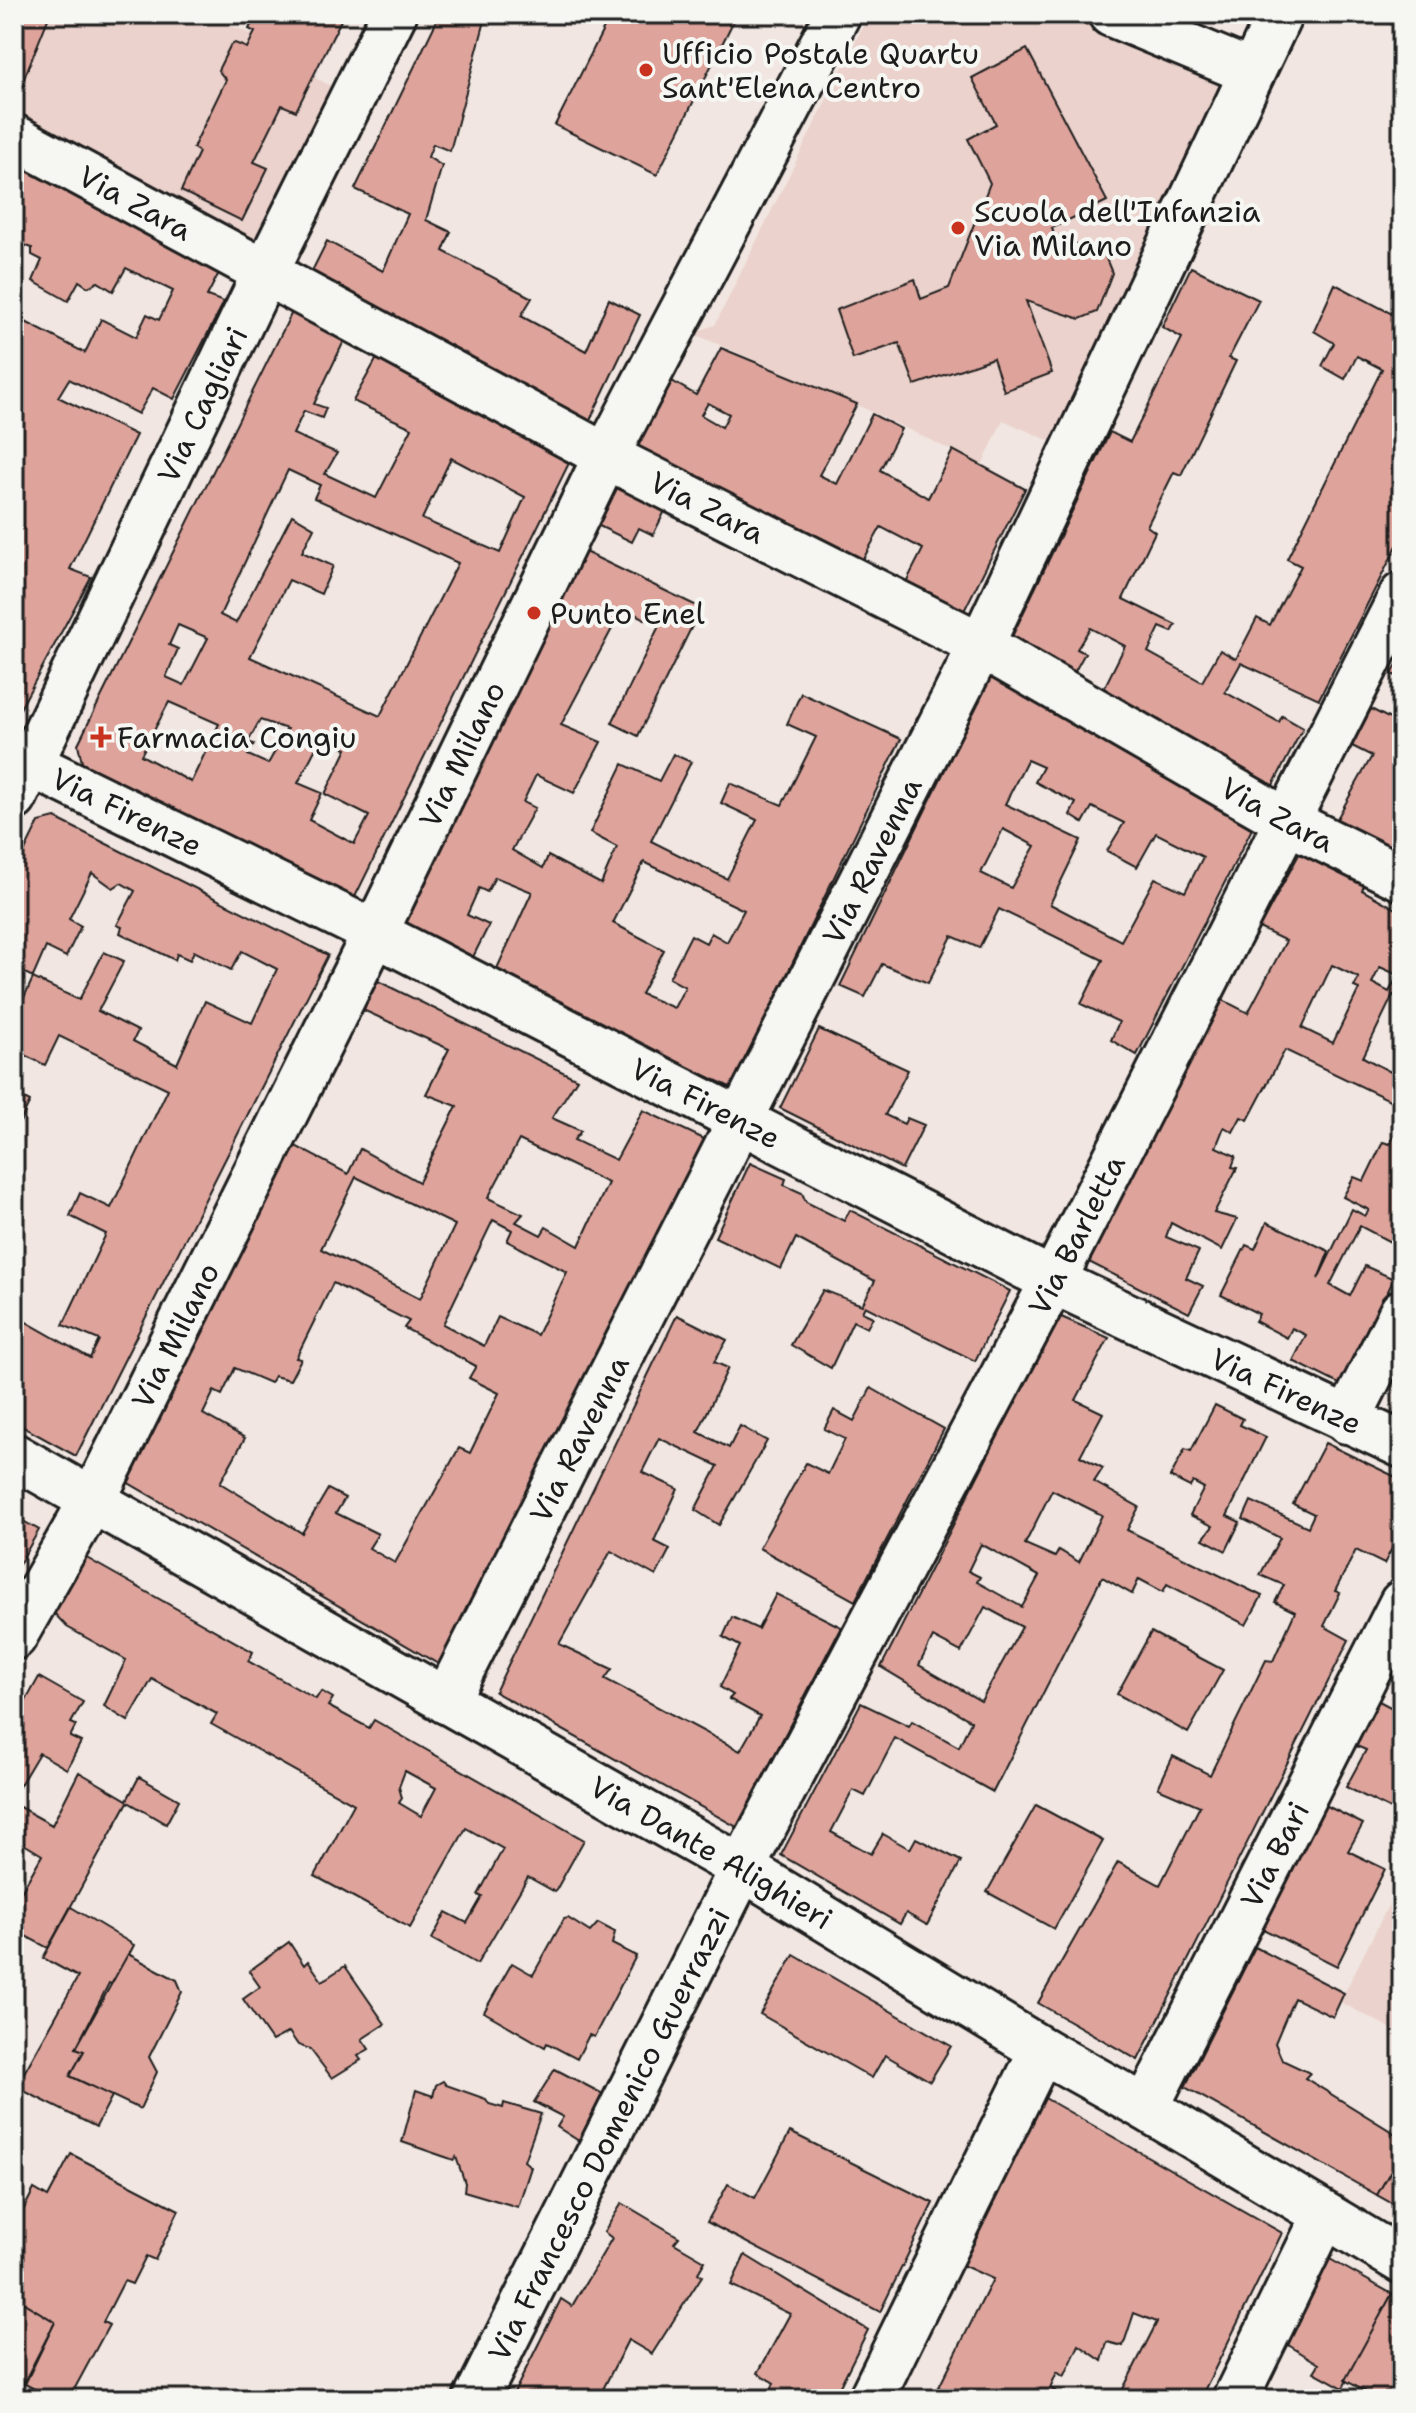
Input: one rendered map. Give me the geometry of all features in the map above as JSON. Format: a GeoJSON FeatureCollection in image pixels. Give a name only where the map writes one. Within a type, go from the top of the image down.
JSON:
{"type":"FeatureCollection","features":[{"type":"Feature","properties":{"kind":"street","name":"Via Cagliari"},"geometry":{"type":"LineString","coordinates":[[20,773],[394,14]]}},
{"type":"Feature","properties":{"kind":"street","name":"Via Milano"},"geometry":{"type":"LineString","coordinates":[[14,1637],[93,1500],[375,933],[606,456],[838,14]]}},
{"type":"Feature","properties":{"kind":"street"},"geometry":{"type":"LineString","coordinates":[[1111,14],[1251,72]]}},
{"type":"Feature","properties":{"kind":"street","name":"Via Ravenna"},"geometry":{"type":"LineString","coordinates":[[446,1701],[981,645],[1280,14]]}},
{"type":"Feature","properties":{"kind":"street","name":"Via Zara"},"geometry":{"type":"LineString","coordinates":[[14,137],[606,456],[981,645],[1285,820],[1402,878]]}},
{"type":"Feature","properties":{"kind":"street","name":"Via Barletta"},"geometry":{"type":"LineString","coordinates":[[742,1868],[1053,1281],[1402,595]]}},
{"type":"Feature","properties":{"kind":"street","name":"Via Firenze"},"geometry":{"type":"LineString","coordinates":[[20,773],[375,933],[1053,1281],[1402,1445]]}},
{"type":"Feature","properties":{"kind":"street"},"geometry":{"type":"LineString","coordinates":[[1347,1421],[1402,1312]]}},
{"type":"Feature","properties":{"kind":"street","name":"Via Dante Alighieri"},"geometry":{"type":"LineString","coordinates":[[14,1456],[742,1868],[1042,2050],[1146,2108],[1402,2261]]}},
{"type":"Feature","properties":{"kind":"street","name":"Via Bari"},"geometry":{"type":"LineString","coordinates":[[1146,2108],[1402,1603]]}},
{"type":"Feature","properties":{"kind":"street","name":"Via Francesco Domenico Guerrazzi"},"geometry":{"type":"LineString","coordinates":[[476,2399],[742,1868]]}},
{"type":"Feature","properties":{"kind":"street"},"geometry":{"type":"LineString","coordinates":[[871,2399],[1042,2050]]}},
{"type":"Feature","properties":{"kind":"street"},"geometry":{"type":"LineString","coordinates":[[1235,2399],[1324,2217]]}},
{"type":"Feature","properties":{"kind":"shaded area"},"geometry":{"type":"Polygon","coordinates":[[[50,14],[203,14],[254,35],[250,44],[331,86],[252,247],[14,119],[14,103],[50,14]]]}},
{"type":"Feature","properties":{"kind":"shaded area","name":"Scuola dell'Infanzia Via Milano"},"geometry":{"type":"Polygon","coordinates":[[[869,14],[1067,14],[1224,81],[1050,441],[1003,420],[982,465],[845,399],[692,333],[715,325],[869,14]]]}},
{"type":"Feature","properties":{"kind":"shaded area"},"geometry":{"type":"Polygon","coordinates":[[[1402,1878],[1402,2034],[1340,2002],[1402,1878]]]}},
{"type":"Feature","properties":{"kind":"building"},"geometry":{"type":"Polygon","coordinates":[[[14,14],[50,14],[14,103],[14,14]]]}},
{"type":"Feature","properties":{"kind":"building"},"geometry":{"type":"Polygon","coordinates":[[[256,14],[344,14],[296,111],[282,105],[254,162],[268,168],[242,221],[181,191],[199,152],[193,148],[226,80],[218,70],[230,46],[235,43],[247,48],[255,32],[249,29],[256,14]]]}},
{"type":"Feature","properties":{"kind":"building"},"geometry":{"type":"Polygon","coordinates":[[[440,14],[486,17],[450,151],[433,144],[428,157],[442,166],[426,220],[451,232],[443,251],[532,298],[521,316],[586,351],[609,299],[640,315],[588,424],[310,275],[327,241],[383,271],[408,214],[355,189],[440,14]]]}},
{"type":"Feature","properties":{"kind":"building","name":"Ufficio Postale Quartu Sant'Elena Centro"},"geometry":{"type":"Polygon","coordinates":[[[611,14],[737,14],[657,175],[555,125],[611,14]]]}},
{"type":"Feature","properties":{"kind":"building"},"geometry":{"type":"Polygon","coordinates":[[[1027,49],[1107,201],[1052,228],[1054,235],[1105,256],[1112,273],[1097,312],[1080,319],[1026,301],[1052,373],[1004,391],[993,358],[915,385],[899,343],[853,359],[836,310],[915,279],[921,299],[949,288],[990,183],[968,139],[996,124],[972,78],[1027,49]]]}},
{"type":"Feature","properties":{"kind":"building"},"geometry":{"type":"Polygon","coordinates":[[[14,161],[220,271],[207,296],[224,302],[174,399],[153,388],[138,414],[69,379],[58,397],[136,435],[70,569],[91,577],[14,720],[14,316],[85,353],[101,319],[136,337],[147,314],[159,320],[173,291],[126,268],[113,291],[98,282],[88,287],[79,281],[68,301],[33,281],[42,260],[32,255],[32,248],[14,241],[14,161]]]}},
{"type":"Feature","properties":{"kind":"building"},"geometry":{"type":"Polygon","coordinates":[[[1191,267],[1259,300],[1229,358],[1236,361],[1181,475],[1174,472],[1147,526],[1155,532],[1123,599],[1176,625],[1172,632],[1160,627],[1148,652],[1202,682],[1220,650],[1236,659],[1257,618],[1270,625],[1301,566],[1287,559],[1382,369],[1357,356],[1345,379],[1322,366],[1334,343],[1314,331],[1335,284],[1402,319],[1402,536],[1319,699],[1241,663],[1225,692],[1279,722],[1282,716],[1303,728],[1270,791],[1099,698],[1125,646],[1090,628],[1077,649],[1085,653],[1069,682],[1006,649],[1110,432],[1130,442],[1182,338],[1162,327],[1191,267]]]}},
{"type":"Feature","properties":{"kind":"building"},"geometry":{"type":"Polygon","coordinates":[[[292,312],[345,339],[314,404],[326,408],[322,418],[304,411],[293,434],[337,453],[325,474],[376,498],[412,428],[353,401],[381,351],[573,455],[354,899],[83,767],[78,744],[292,312]],[[451,458],[422,519],[500,553],[525,497],[451,458]],[[288,470],[220,615],[236,623],[292,515],[314,528],[302,552],[333,566],[321,594],[289,580],[250,657],[380,716],[458,563],[314,498],[320,485],[288,470]],[[178,625],[169,645],[178,649],[166,677],[184,685],[208,638],[178,625]],[[169,702],[141,755],[191,782],[219,724],[169,702]],[[260,720],[248,742],[254,744],[248,755],[268,764],[287,729],[260,720]],[[321,738],[298,783],[322,793],[309,820],[354,844],[369,816],[325,794],[347,749],[321,738]]]}},
{"type":"Feature","properties":{"kind":"building"},"geometry":{"type":"Polygon","coordinates":[[[721,348],[857,404],[819,475],[837,484],[872,414],[901,429],[880,470],[928,498],[953,450],[1025,489],[958,623],[901,592],[923,549],[881,527],[857,570],[636,449],[670,380],[696,395],[721,348]],[[708,403],[701,415],[722,427],[729,414],[708,403]]]}},
{"type":"Feature","properties":{"kind":"building"},"geometry":{"type":"Polygon","coordinates":[[[621,478],[669,503],[653,535],[639,528],[632,542],[597,525],[621,478]]]}},
{"type":"Feature","properties":{"kind":"building"},"geometry":{"type":"Polygon","coordinates":[[[585,552],[701,608],[638,736],[612,723],[659,626],[623,608],[561,725],[601,742],[574,793],[536,775],[523,802],[535,808],[512,850],[543,868],[548,856],[601,884],[617,847],[590,833],[623,764],[659,781],[673,754],[691,762],[651,841],[727,879],[757,820],[721,803],[730,783],[782,805],[816,737],[787,724],[801,693],[901,739],[732,1088],[494,975],[532,892],[495,877],[487,892],[479,888],[467,915],[489,925],[472,959],[401,924],[585,552]],[[644,862],[613,923],[664,950],[641,994],[674,1008],[685,987],[669,978],[691,935],[706,943],[711,933],[727,942],[744,910],[644,862]]]}},
{"type":"Feature","properties":{"kind":"building"},"geometry":{"type":"Polygon","coordinates":[[[1402,655],[1402,679],[1392,674],[1402,655]]]}},
{"type":"Feature","properties":{"kind":"building"},"geometry":{"type":"Polygon","coordinates":[[[990,677],[1256,821],[1137,1055],[1111,1040],[1119,1022],[1081,1004],[1103,960],[999,909],[979,948],[952,936],[928,983],[882,964],[865,997],[840,986],[990,677]],[[1027,760],[1005,804],[1081,840],[1050,904],[1121,941],[1155,878],[1185,892],[1203,857],[1156,833],[1137,867],[1107,851],[1124,823],[1092,807],[1083,823],[1070,815],[1076,803],[1035,782],[1043,767],[1027,760]],[[1003,829],[981,873],[1011,888],[1035,846],[1003,829]]]}},
{"type":"Feature","properties":{"kind":"building"},"geometry":{"type":"Polygon","coordinates":[[[1371,709],[1402,725],[1400,858],[1334,824],[1372,756],[1352,746],[1371,709]]]}},
{"type":"Feature","properties":{"kind":"building"},"geometry":{"type":"Polygon","coordinates":[[[55,818],[328,955],[76,1456],[14,1422],[14,1315],[90,1358],[99,1340],[63,1325],[106,1234],[70,1216],[80,1193],[111,1208],[168,1089],[59,1036],[45,1065],[14,1050],[14,1019],[33,978],[79,1000],[104,952],[124,961],[98,1011],[138,1031],[133,1041],[177,1064],[205,1001],[252,1023],[277,969],[242,951],[231,970],[194,951],[190,960],[177,954],[175,960],[120,933],[122,927],[117,925],[135,891],[121,883],[113,888],[92,873],[69,919],[81,926],[66,957],[46,947],[33,977],[14,968],[14,873],[39,822],[55,818]]]}},
{"type":"Feature","properties":{"kind":"building"},"geometry":{"type":"Polygon","coordinates":[[[1303,847],[1367,879],[1362,890],[1402,912],[1402,999],[1393,995],[1363,1057],[1402,1078],[1402,1101],[1400,1105],[1285,1050],[1248,1120],[1241,1117],[1233,1132],[1224,1127],[1216,1147],[1236,1156],[1232,1167],[1237,1168],[1214,1213],[1237,1219],[1222,1250],[1171,1223],[1166,1237],[1199,1251],[1186,1278],[1203,1286],[1189,1313],[1087,1261],[1223,1000],[1248,1013],[1286,941],[1259,928],[1303,847]],[[1332,965],[1302,1028],[1333,1043],[1359,989],[1354,987],[1359,978],[1332,965]],[[1380,967],[1372,983],[1389,992],[1398,975],[1380,967]]]}},
{"type":"Feature","properties":{"kind":"building"},"geometry":{"type":"Polygon","coordinates":[[[378,981],[577,1079],[552,1118],[581,1131],[574,1140],[616,1160],[643,1110],[706,1140],[440,1665],[127,1482],[290,1143],[348,1174],[360,1149],[419,1182],[457,1106],[426,1094],[449,1049],[363,1010],[378,981]],[[519,1140],[488,1198],[523,1214],[516,1222],[541,1235],[546,1227],[579,1246],[608,1183],[519,1140]],[[356,1177],[321,1249],[420,1299],[455,1225],[356,1177]],[[493,1220],[443,1324],[484,1346],[498,1317],[537,1335],[567,1272],[507,1241],[512,1230],[493,1220]],[[333,1283],[296,1358],[301,1359],[290,1380],[274,1376],[270,1383],[235,1368],[222,1395],[214,1391],[203,1414],[245,1438],[220,1483],[302,1533],[328,1489],[345,1498],[336,1513],[378,1534],[369,1548],[395,1563],[459,1448],[470,1453],[499,1393],[469,1378],[476,1366],[404,1328],[409,1321],[333,1283]]]}},
{"type":"Feature","properties":{"kind":"building"},"geometry":{"type":"Polygon","coordinates":[[[819,1029],[908,1070],[885,1115],[904,1124],[907,1118],[924,1125],[902,1169],[780,1108],[819,1029]]]}},
{"type":"Feature","properties":{"kind":"building"},"geometry":{"type":"Polygon","coordinates":[[[14,1094],[30,1102],[14,1134],[14,1094]]]}},
{"type":"Feature","properties":{"kind":"building"},"geometry":{"type":"Polygon","coordinates":[[[1402,1120],[1402,1237],[1398,1246],[1360,1226],[1330,1285],[1350,1296],[1365,1266],[1394,1279],[1341,1385],[1293,1361],[1306,1335],[1292,1328],[1287,1338],[1255,1321],[1259,1314],[1221,1295],[1246,1245],[1255,1249],[1267,1222],[1329,1251],[1318,1279],[1352,1209],[1365,1216],[1369,1210],[1343,1197],[1354,1177],[1364,1181],[1383,1142],[1390,1144],[1402,1120]]]}},
{"type":"Feature","properties":{"kind":"building"},"geometry":{"type":"Polygon","coordinates":[[[750,1163],[786,1179],[784,1185],[802,1193],[806,1202],[844,1221],[850,1210],[1010,1291],[975,1361],[865,1306],[862,1312],[873,1317],[867,1328],[853,1321],[831,1368],[791,1345],[823,1290],[862,1305],[875,1281],[796,1238],[781,1269],[715,1237],[750,1163]]]}},
{"type":"Feature","properties":{"kind":"building"},"geometry":{"type":"Polygon","coordinates":[[[677,1315],[727,1340],[714,1362],[728,1368],[698,1432],[729,1448],[740,1426],[767,1441],[719,1525],[695,1510],[718,1466],[659,1438],[642,1472],[678,1489],[654,1541],[670,1549],[656,1576],[611,1551],[559,1644],[612,1669],[605,1679],[740,1751],[760,1716],[729,1699],[733,1695],[720,1687],[740,1646],[723,1637],[732,1617],[758,1629],[776,1594],[841,1627],[737,1827],[495,1692],[677,1315]]]}},
{"type":"Feature","properties":{"kind":"building"},"geometry":{"type":"Polygon","coordinates":[[[1059,1316],[1109,1338],[1076,1400],[1103,1413],[1080,1456],[1103,1468],[1094,1482],[1139,1507],[1127,1530],[1262,1596],[1246,1625],[1167,1584],[1163,1592],[1139,1579],[1132,1594],[1102,1577],[993,1792],[895,1738],[865,1796],[853,1790],[831,1832],[871,1854],[883,1834],[910,1849],[916,1838],[961,1861],[927,1925],[906,1913],[900,1924],[781,1855],[861,1703],[909,1726],[912,1721],[959,1747],[971,1721],[881,1667],[1059,1316]],[[1052,1490],[1025,1544],[1055,1557],[1059,1550],[1079,1562],[1102,1515],[1052,1490]],[[981,1544],[968,1571],[980,1577],[977,1582],[1022,1607],[1039,1576],[981,1544]],[[985,1607],[961,1652],[933,1637],[919,1665],[981,1701],[1022,1627],[985,1607]]]}},
{"type":"Feature","properties":{"kind":"building"},"geometry":{"type":"Polygon","coordinates":[[[871,1388],[944,1429],[855,1601],[759,1548],[806,1463],[828,1474],[845,1439],[824,1429],[834,1410],[854,1421],[871,1388]]]}},
{"type":"Feature","properties":{"kind":"building"},"geometry":{"type":"Polygon","coordinates":[[[1215,1405],[1243,1419],[1240,1425],[1266,1437],[1227,1516],[1240,1522],[1226,1551],[1203,1539],[1213,1526],[1190,1515],[1204,1488],[1193,1482],[1190,1487],[1170,1477],[1185,1449],[1191,1451],[1215,1405]]]}},
{"type":"Feature","properties":{"kind":"building"},"geometry":{"type":"Polygon","coordinates":[[[1325,1443],[1402,1480],[1402,1529],[1384,1564],[1356,1550],[1335,1591],[1340,1593],[1324,1626],[1349,1640],[1138,2060],[1038,2003],[1118,1862],[1160,1885],[1200,1806],[1158,1788],[1173,1756],[1210,1775],[1266,1660],[1273,1661],[1295,1612],[1275,1602],[1284,1585],[1260,1575],[1280,1538],[1243,1519],[1251,1501],[1308,1527],[1314,1514],[1293,1504],[1325,1443]]]}},
{"type":"Feature","properties":{"kind":"building"},"geometry":{"type":"Polygon","coordinates":[[[14,1516],[39,1530],[14,1573],[14,1516]]]}},
{"type":"Feature","properties":{"kind":"building"},"geometry":{"type":"Polygon","coordinates":[[[83,1556],[253,1652],[248,1661],[316,1699],[321,1691],[333,1698],[328,1706],[369,1728],[374,1720],[584,1840],[555,1892],[528,1877],[477,1964],[432,1939],[446,1912],[467,1923],[503,1849],[466,1828],[410,1928],[315,1876],[354,1804],[211,1724],[217,1714],[152,1679],[128,1721],[104,1706],[126,1660],[67,1627],[52,1611],[83,1556]],[[405,1771],[399,1787],[402,1798],[399,1803],[421,1816],[436,1788],[405,1771]]]}},
{"type":"Feature","properties":{"kind":"building"},"geometry":{"type":"Polygon","coordinates":[[[1151,1632],[1223,1670],[1188,1733],[1117,1694],[1151,1632]]]}},
{"type":"Feature","properties":{"kind":"building"},"geometry":{"type":"Polygon","coordinates":[[[39,1677],[83,1702],[71,1723],[76,1725],[70,1737],[81,1742],[67,1769],[39,1753],[14,1795],[14,1722],[39,1677]]]}},
{"type":"Feature","properties":{"kind":"building"},"geometry":{"type":"Polygon","coordinates":[[[1377,1700],[1402,1713],[1402,1815],[1346,1787],[1366,1750],[1354,1745],[1377,1700]]]}},
{"type":"Feature","properties":{"kind":"building"},"geometry":{"type":"Polygon","coordinates":[[[79,1772],[127,1800],[139,1777],[179,1800],[166,1824],[128,1802],[48,1948],[14,1930],[14,1905],[42,1855],[14,1838],[14,1804],[52,1825],[79,1772]]]}},
{"type":"Feature","properties":{"kind":"building"},"geometry":{"type":"Polygon","coordinates":[[[1036,1805],[1103,1841],[1054,1929],[987,1892],[1036,1805]]]}},
{"type":"Feature","properties":{"kind":"building"},"geometry":{"type":"Polygon","coordinates":[[[1325,1805],[1363,1824],[1348,1851],[1385,1869],[1337,1966],[1263,1929],[1325,1805]]]}},
{"type":"Feature","properties":{"kind":"building"},"geometry":{"type":"Polygon","coordinates":[[[71,1907],[134,1945],[113,1985],[109,1983],[76,2048],[84,2051],[70,2076],[112,2096],[96,2127],[16,2087],[78,1977],[43,1958],[71,1907]]]}},
{"type":"Feature","properties":{"kind":"building"},"geometry":{"type":"Polygon","coordinates":[[[568,1918],[590,1932],[598,1923],[615,1932],[612,1944],[636,1956],[594,2037],[589,2035],[577,2059],[547,2043],[545,2047],[484,2012],[512,1963],[533,1975],[564,1919],[568,1918]]]}},
{"type":"Feature","properties":{"kind":"building"},"geometry":{"type":"Polygon","coordinates":[[[289,1942],[304,1965],[308,1961],[322,1981],[345,1966],[385,2024],[362,2039],[369,2049],[358,2056],[361,2060],[332,2078],[310,2049],[298,2045],[289,2032],[272,2041],[243,1999],[260,1987],[249,1971],[289,1942]]]}},
{"type":"Feature","properties":{"kind":"building"},"geometry":{"type":"Polygon","coordinates":[[[1255,1947],[1344,1993],[1333,2017],[1294,1998],[1275,2043],[1282,2060],[1310,2073],[1305,2078],[1402,2138],[1399,2157],[1377,2195],[1185,2087],[1255,1947]]]}},
{"type":"Feature","properties":{"kind":"building"},"geometry":{"type":"Polygon","coordinates":[[[128,1954],[177,1980],[182,1992],[149,2057],[157,2072],[140,2109],[70,2076],[84,2051],[76,2048],[128,1954]]]}},
{"type":"Feature","properties":{"kind":"building"},"geometry":{"type":"Polygon","coordinates":[[[794,1955],[951,2046],[930,2081],[885,2055],[872,2078],[760,2014],[794,1955]]]}},
{"type":"Feature","properties":{"kind":"building"},"geometry":{"type":"Polygon","coordinates":[[[555,2069],[603,2094],[579,2141],[557,2127],[563,2117],[534,2102],[555,2069]]]}},
{"type":"Feature","properties":{"kind":"building"},"geometry":{"type":"Polygon","coordinates":[[[443,2081],[446,2085],[486,2099],[489,2104],[503,2108],[504,2103],[541,2114],[524,2161],[531,2167],[518,2207],[464,2191],[465,2183],[456,2157],[454,2160],[402,2142],[416,2090],[433,2096],[436,2085],[443,2081]]]}},
{"type":"Feature","properties":{"kind":"building"},"geometry":{"type":"Polygon","coordinates":[[[1043,2097],[1282,2233],[1200,2399],[1112,2399],[1115,2391],[1121,2393],[1157,2322],[1134,2313],[1123,2346],[1107,2342],[1102,2361],[1079,2345],[1064,2377],[1057,2372],[1050,2388],[1057,2392],[1053,2399],[946,2399],[936,2393],[993,2279],[962,2265],[1043,2097]]]}},
{"type":"Feature","properties":{"kind":"building"},"geometry":{"type":"Polygon","coordinates":[[[790,2132],[933,2203],[880,2312],[707,2222],[728,2184],[755,2198],[790,2132]]]}},
{"type":"Feature","properties":{"kind":"building"},"geometry":{"type":"Polygon","coordinates":[[[71,2154],[179,2210],[155,2260],[146,2256],[132,2284],[124,2281],[103,2322],[109,2325],[69,2399],[53,2399],[25,2384],[55,2322],[14,2297],[14,2269],[22,2254],[14,2249],[14,2228],[34,2189],[48,2197],[71,2154]]]}},
{"type":"Feature","properties":{"kind":"building"},"geometry":{"type":"Polygon","coordinates":[[[1402,2156],[1402,2209],[1377,2195],[1402,2156]]]}},
{"type":"Feature","properties":{"kind":"building"},"geometry":{"type":"Polygon","coordinates":[[[622,2203],[679,2237],[674,2243],[705,2261],[698,2273],[702,2276],[652,2354],[628,2340],[598,2399],[511,2399],[561,2299],[572,2306],[612,2238],[604,2232],[622,2203]]]}},
{"type":"Feature","properties":{"kind":"building"},"geometry":{"type":"Polygon","coordinates":[[[745,2255],[868,2330],[834,2398],[826,2393],[822,2399],[767,2399],[774,2383],[758,2373],[790,2314],[731,2285],[745,2255]]]}},
{"type":"Feature","properties":{"kind":"building"},"geometry":{"type":"Polygon","coordinates":[[[1328,2258],[1392,2294],[1343,2388],[1314,2372],[1319,2364],[1285,2343],[1328,2258]]]}},
{"type":"Feature","properties":{"kind":"building"},"geometry":{"type":"Polygon","coordinates":[[[1392,2294],[1402,2300],[1402,2399],[1379,2399],[1345,2380],[1392,2294]]]}},
{"type":"Feature","properties":{"kind":"building"},"geometry":{"type":"Polygon","coordinates":[[[14,2297],[55,2322],[21,2388],[14,2384],[14,2297]]]}},
{"type":"Feature","properties":{"kind":"place","name":"Ufficio Postale Quartu Sant'Elena Centro"},"geometry":{"type":"Point","coordinates":[646,70]}},
{"type":"Feature","properties":{"kind":"place","name":"Scuola dell'Infanzia Via Milano"},"geometry":{"type":"Point","coordinates":[958,228]}},
{"type":"Feature","properties":{"kind":"place","name":"Punto Enel"},"geometry":{"type":"Point","coordinates":[534,613]}},
{"type":"Feature","properties":{"kind":"place","name":"Farmacia Congiu"},"geometry":{"type":"Point","coordinates":[101,737]}}]}
